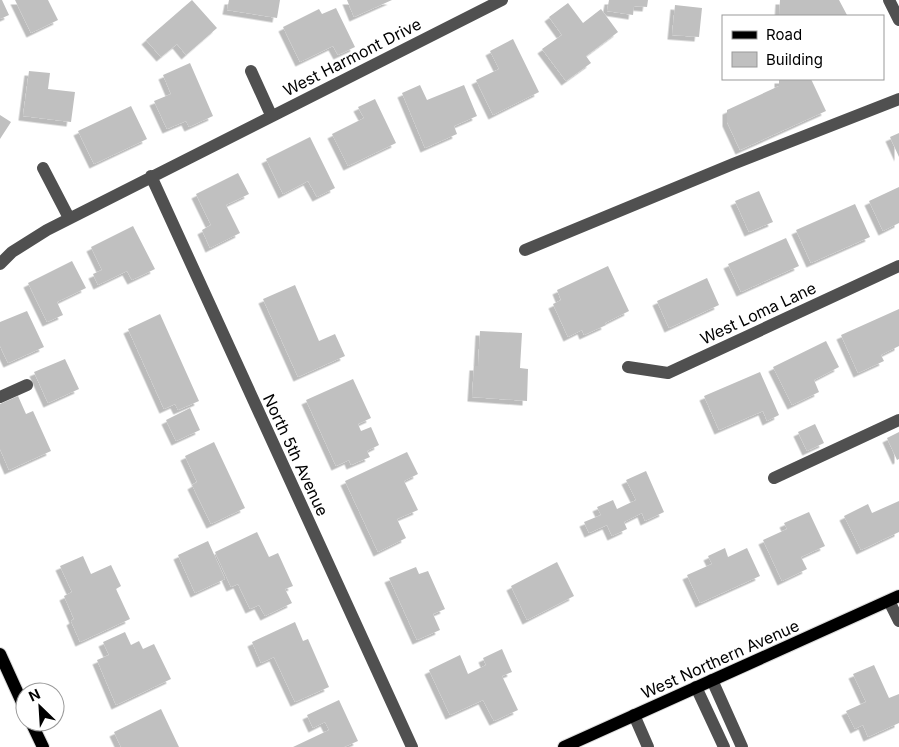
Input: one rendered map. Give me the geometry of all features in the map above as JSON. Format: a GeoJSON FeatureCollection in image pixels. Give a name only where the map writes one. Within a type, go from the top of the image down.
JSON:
{"type":"FeatureCollection","features":[{"type":"Feature","properties":{"kind":"main road","name":"West Northern Avenue"},"geometry":{"type":"LineString","coordinates":[[564,747],[894,598]]}},
{"type":"Feature","properties":{"kind":"main road"},"geometry":{"type":"LineString","coordinates":[[1,658],[15,688]]}},
{"type":"Feature","properties":{"kind":"main road"},"geometry":{"type":"LineString","coordinates":[[35,732],[42,747]]}},
{"type":"Feature","properties":{"kind":"street","name":"West Harmont Drive"},"geometry":{"type":"LineString","coordinates":[[0,264],[12,252],[69,218],[502,0]]}},
{"type":"Feature","properties":{"kind":"street"},"geometry":{"type":"LineString","coordinates":[[889,0],[899,20]]}},
{"type":"Feature","properties":{"kind":"street","name":"West Harmont Drive"},"geometry":{"type":"LineString","coordinates":[[251,71],[271,116]]}},
{"type":"Feature","properties":{"kind":"street"},"geometry":{"type":"LineString","coordinates":[[525,250],[733,164],[899,99]]}},
{"type":"Feature","properties":{"kind":"street"},"geometry":{"type":"LineString","coordinates":[[43,168],[69,218]]}},
{"type":"Feature","properties":{"kind":"street","name":"North 5th Avenue"},"geometry":{"type":"LineString","coordinates":[[151,176],[412,747]]}},
{"type":"Feature","properties":{"kind":"street","name":"West Loma Lane"},"geometry":{"type":"LineString","coordinates":[[628,367],[668,373],[899,266]]}},
{"type":"Feature","properties":{"kind":"street"},"geometry":{"type":"LineString","coordinates":[[0,397],[27,385]]}},
{"type":"Feature","properties":{"kind":"street"},"geometry":{"type":"LineString","coordinates":[[774,478],[899,420]]}},
{"type":"Feature","properties":{"kind":"street","name":"West Northern Avenue"},"geometry":{"type":"LineString","coordinates":[[894,598],[899,621]]}},
{"type":"Feature","properties":{"kind":"street"},"geometry":{"type":"LineString","coordinates":[[712,680],[742,747]]}},
{"type":"Feature","properties":{"kind":"street"},"geometry":{"type":"LineString","coordinates":[[696,687],[724,747]]}},
{"type":"Feature","properties":{"kind":"street"},"geometry":{"type":"LineString","coordinates":[[634,716],[648,747]]}},
{"type":"Feature","properties":{"kind":"building"},"geometry":{"type":"Polygon","coordinates":[[[0,0],[2,0],[9,15],[0,19],[0,0]]]}},
{"type":"Feature","properties":{"kind":"building"},"geometry":{"type":"Polygon","coordinates":[[[15,0],[48,0],[58,20],[31,33],[15,0]]]}},
{"type":"Feature","properties":{"kind":"building"},"geometry":{"type":"Polygon","coordinates":[[[192,0],[217,28],[186,55],[177,44],[161,57],[146,40],[192,0]]]}},
{"type":"Feature","properties":{"kind":"building"},"geometry":{"type":"Polygon","coordinates":[[[229,0],[280,0],[277,18],[227,10],[229,0]]]}},
{"type":"Feature","properties":{"kind":"building"},"geometry":{"type":"Polygon","coordinates":[[[347,0],[392,0],[354,17],[347,0]]]}},
{"type":"Feature","properties":{"kind":"building"},"geometry":{"type":"Polygon","coordinates":[[[609,0],[648,0],[647,7],[634,6],[633,15],[607,11],[609,0]]]}},
{"type":"Feature","properties":{"kind":"building"},"geometry":{"type":"Polygon","coordinates":[[[780,0],[839,0],[847,15],[779,15],[780,0]]]}},
{"type":"Feature","properties":{"kind":"building"},"geometry":{"type":"Polygon","coordinates":[[[568,3],[583,23],[601,9],[618,32],[586,56],[591,63],[566,81],[542,49],[562,35],[549,17],[568,3]]]}},
{"type":"Feature","properties":{"kind":"building"},"geometry":{"type":"Polygon","coordinates":[[[675,5],[702,8],[699,37],[672,35],[675,5]]]}},
{"type":"Feature","properties":{"kind":"building"},"geometry":{"type":"Polygon","coordinates":[[[336,8],[355,47],[338,55],[333,46],[300,62],[283,27],[319,9],[322,14],[336,8]]]}},
{"type":"Feature","properties":{"kind":"building"},"geometry":{"type":"Polygon","coordinates":[[[513,39],[539,92],[493,115],[476,80],[499,69],[490,51],[513,39]]]}},
{"type":"Feature","properties":{"kind":"building"},"geometry":{"type":"Polygon","coordinates":[[[190,63],[213,116],[189,127],[186,121],[167,129],[154,101],[171,94],[163,75],[190,63]]]}},
{"type":"Feature","properties":{"kind":"building"},"geometry":{"type":"Polygon","coordinates":[[[29,71],[50,73],[48,89],[75,92],[71,122],[23,116],[29,71]]]}},
{"type":"Feature","properties":{"kind":"building"},"geometry":{"type":"Polygon","coordinates":[[[779,80],[811,80],[826,111],[740,150],[727,122],[727,110],[779,86],[779,80]]]}},
{"type":"Feature","properties":{"kind":"building"},"geometry":{"type":"Polygon","coordinates":[[[420,85],[427,100],[464,85],[477,116],[454,126],[457,134],[425,148],[402,93],[420,85]]]}},
{"type":"Feature","properties":{"kind":"building"},"geometry":{"type":"Polygon","coordinates":[[[375,99],[396,143],[348,166],[332,134],[364,118],[358,107],[375,99]]]}},
{"type":"Feature","properties":{"kind":"building"},"geometry":{"type":"Polygon","coordinates":[[[131,106],[147,139],[94,164],[78,131],[131,106]]]}},
{"type":"Feature","properties":{"kind":"building"},"geometry":{"type":"Polygon","coordinates":[[[0,115],[11,122],[0,139],[0,115]]]}},
{"type":"Feature","properties":{"kind":"building"},"geometry":{"type":"Polygon","coordinates":[[[899,133],[899,157],[890,137],[899,133]]]}},
{"type":"Feature","properties":{"kind":"building"},"geometry":{"type":"Polygon","coordinates":[[[310,137],[335,188],[317,197],[308,181],[283,194],[266,159],[310,137]]]}},
{"type":"Feature","properties":{"kind":"building"},"geometry":{"type":"Polygon","coordinates":[[[238,173],[249,194],[226,205],[240,233],[210,248],[202,230],[211,225],[196,194],[238,173]]]}},
{"type":"Feature","properties":{"kind":"building"},"geometry":{"type":"Polygon","coordinates":[[[899,187],[899,223],[883,231],[869,201],[899,187]]]}},
{"type":"Feature","properties":{"kind":"building"},"geometry":{"type":"Polygon","coordinates":[[[759,191],[773,222],[749,232],[735,201],[759,191]]]}},
{"type":"Feature","properties":{"kind":"building"},"geometry":{"type":"Polygon","coordinates":[[[855,204],[870,237],[811,263],[796,230],[855,204]]]}},
{"type":"Feature","properties":{"kind":"building"},"geometry":{"type":"Polygon","coordinates":[[[133,226],[155,269],[132,280],[127,271],[98,285],[93,274],[102,270],[91,247],[133,226]]]}},
{"type":"Feature","properties":{"kind":"building"},"geometry":{"type":"Polygon","coordinates":[[[786,238],[799,266],[741,292],[728,264],[786,238]]]}},
{"type":"Feature","properties":{"kind":"building"},"geometry":{"type":"Polygon","coordinates":[[[72,261],[86,288],[57,302],[63,315],[47,322],[28,283],[72,261]]]}},
{"type":"Feature","properties":{"kind":"building"},"geometry":{"type":"Polygon","coordinates":[[[608,266],[629,311],[605,323],[606,325],[584,335],[582,330],[568,337],[553,304],[561,300],[557,290],[608,266]]]}},
{"type":"Feature","properties":{"kind":"building"},"geometry":{"type":"Polygon","coordinates":[[[707,278],[719,305],[669,328],[657,301],[707,278]]]}},
{"type":"Feature","properties":{"kind":"building"},"geometry":{"type":"Polygon","coordinates":[[[295,285],[319,341],[335,334],[345,356],[298,377],[263,299],[295,285]]]}},
{"type":"Feature","properties":{"kind":"building"},"geometry":{"type":"Polygon","coordinates":[[[899,309],[899,346],[881,355],[884,361],[858,373],[841,335],[899,309]]]}},
{"type":"Feature","properties":{"kind":"building"},"geometry":{"type":"Polygon","coordinates":[[[27,311],[44,347],[8,363],[0,346],[0,322],[27,311]]]}},
{"type":"Feature","properties":{"kind":"building"},"geometry":{"type":"Polygon","coordinates":[[[160,314],[199,401],[178,410],[175,404],[164,409],[128,329],[160,314]]]}},
{"type":"Feature","properties":{"kind":"building"},"geometry":{"type":"Polygon","coordinates":[[[480,331],[522,333],[520,368],[528,369],[527,401],[472,397],[474,366],[478,366],[480,331]]]}},
{"type":"Feature","properties":{"kind":"building"},"geometry":{"type":"Polygon","coordinates":[[[826,341],[839,367],[814,380],[819,392],[792,405],[773,367],[826,341]]]}},
{"type":"Feature","properties":{"kind":"building"},"geometry":{"type":"Polygon","coordinates":[[[65,359],[79,389],[48,403],[34,372],[65,359]]]}},
{"type":"Feature","properties":{"kind":"building"},"geometry":{"type":"Polygon","coordinates":[[[760,372],[779,415],[767,421],[763,411],[719,430],[704,396],[760,372]]]}},
{"type":"Feature","properties":{"kind":"building"},"geometry":{"type":"Polygon","coordinates":[[[353,379],[371,418],[358,424],[361,431],[371,427],[379,445],[367,451],[370,457],[351,465],[349,460],[336,466],[306,400],[353,379]]]}},
{"type":"Feature","properties":{"kind":"building"},"geometry":{"type":"Polygon","coordinates":[[[18,396],[26,414],[33,411],[51,451],[9,470],[0,449],[0,404],[18,396]]]}},
{"type":"Feature","properties":{"kind":"building"},"geometry":{"type":"Polygon","coordinates":[[[190,408],[200,430],[176,441],[166,420],[190,408]]]}},
{"type":"Feature","properties":{"kind":"building"},"geometry":{"type":"Polygon","coordinates":[[[815,424],[824,443],[807,451],[798,432],[815,424]]]}},
{"type":"Feature","properties":{"kind":"building"},"geometry":{"type":"Polygon","coordinates":[[[899,432],[899,459],[897,460],[887,438],[899,432]]]}},
{"type":"Feature","properties":{"kind":"building"},"geometry":{"type":"Polygon","coordinates":[[[214,442],[245,508],[211,524],[192,485],[197,482],[185,456],[214,442]]]}},
{"type":"Feature","properties":{"kind":"building"},"geometry":{"type":"Polygon","coordinates":[[[407,452],[418,474],[404,481],[418,510],[397,519],[406,538],[378,552],[345,481],[407,452]]]}},
{"type":"Feature","properties":{"kind":"building"},"geometry":{"type":"Polygon","coordinates":[[[646,471],[664,512],[645,521],[642,513],[624,522],[627,529],[612,536],[607,525],[589,533],[584,522],[601,515],[597,507],[613,500],[617,509],[636,500],[626,480],[646,471]]]}},
{"type":"Feature","properties":{"kind":"building"},"geometry":{"type":"Polygon","coordinates":[[[899,501],[899,532],[861,550],[844,516],[868,504],[872,513],[899,501]]]}},
{"type":"Feature","properties":{"kind":"building"},"geometry":{"type":"Polygon","coordinates":[[[809,512],[825,546],[801,557],[807,569],[782,581],[763,540],[787,529],[784,523],[809,512]]]}},
{"type":"Feature","properties":{"kind":"building"},"geometry":{"type":"Polygon","coordinates":[[[257,532],[269,557],[278,553],[293,586],[285,589],[292,603],[265,616],[259,605],[250,609],[238,584],[231,587],[215,552],[257,532]]]}},
{"type":"Feature","properties":{"kind":"building"},"geometry":{"type":"Polygon","coordinates":[[[208,541],[225,579],[195,593],[178,555],[208,541]]]}},
{"type":"Feature","properties":{"kind":"building"},"geometry":{"type":"Polygon","coordinates":[[[725,548],[728,557],[747,548],[760,576],[700,603],[687,575],[712,564],[708,556],[725,548]]]}},
{"type":"Feature","properties":{"kind":"building"},"geometry":{"type":"Polygon","coordinates":[[[83,556],[91,574],[111,565],[121,586],[116,589],[130,619],[80,642],[71,621],[74,619],[64,596],[72,592],[60,566],[83,556]]]}},
{"type":"Feature","properties":{"kind":"building"},"geometry":{"type":"Polygon","coordinates":[[[557,562],[574,596],[527,620],[511,586],[557,562]]]}},
{"type":"Feature","properties":{"kind":"building"},"geometry":{"type":"Polygon","coordinates":[[[416,567],[419,574],[428,571],[445,609],[433,614],[440,630],[417,640],[389,578],[416,567]]]}},
{"type":"Feature","properties":{"kind":"building"},"geometry":{"type":"Polygon","coordinates":[[[295,622],[303,641],[308,639],[329,687],[295,702],[274,657],[261,663],[252,642],[295,622]]]}},
{"type":"Feature","properties":{"kind":"building"},"geometry":{"type":"Polygon","coordinates":[[[125,632],[131,645],[139,641],[143,649],[154,644],[171,679],[116,705],[97,660],[109,655],[103,642],[125,632]]]}},
{"type":"Feature","properties":{"kind":"building"},"geometry":{"type":"Polygon","coordinates":[[[502,649],[512,672],[502,676],[518,710],[494,721],[483,700],[450,715],[429,670],[460,655],[468,674],[486,665],[483,658],[502,649]]]}},
{"type":"Feature","properties":{"kind":"building"},"geometry":{"type":"Polygon","coordinates":[[[874,665],[889,698],[899,694],[899,723],[868,737],[863,725],[855,729],[846,711],[866,702],[853,674],[874,665]]]}},
{"type":"Feature","properties":{"kind":"building"},"geometry":{"type":"Polygon","coordinates":[[[339,700],[358,741],[344,747],[293,747],[329,730],[325,722],[313,728],[307,715],[339,700]]]}},
{"type":"Feature","properties":{"kind":"building"},"geometry":{"type":"Polygon","coordinates":[[[161,709],[179,747],[121,747],[114,732],[161,709]]]}}]}
